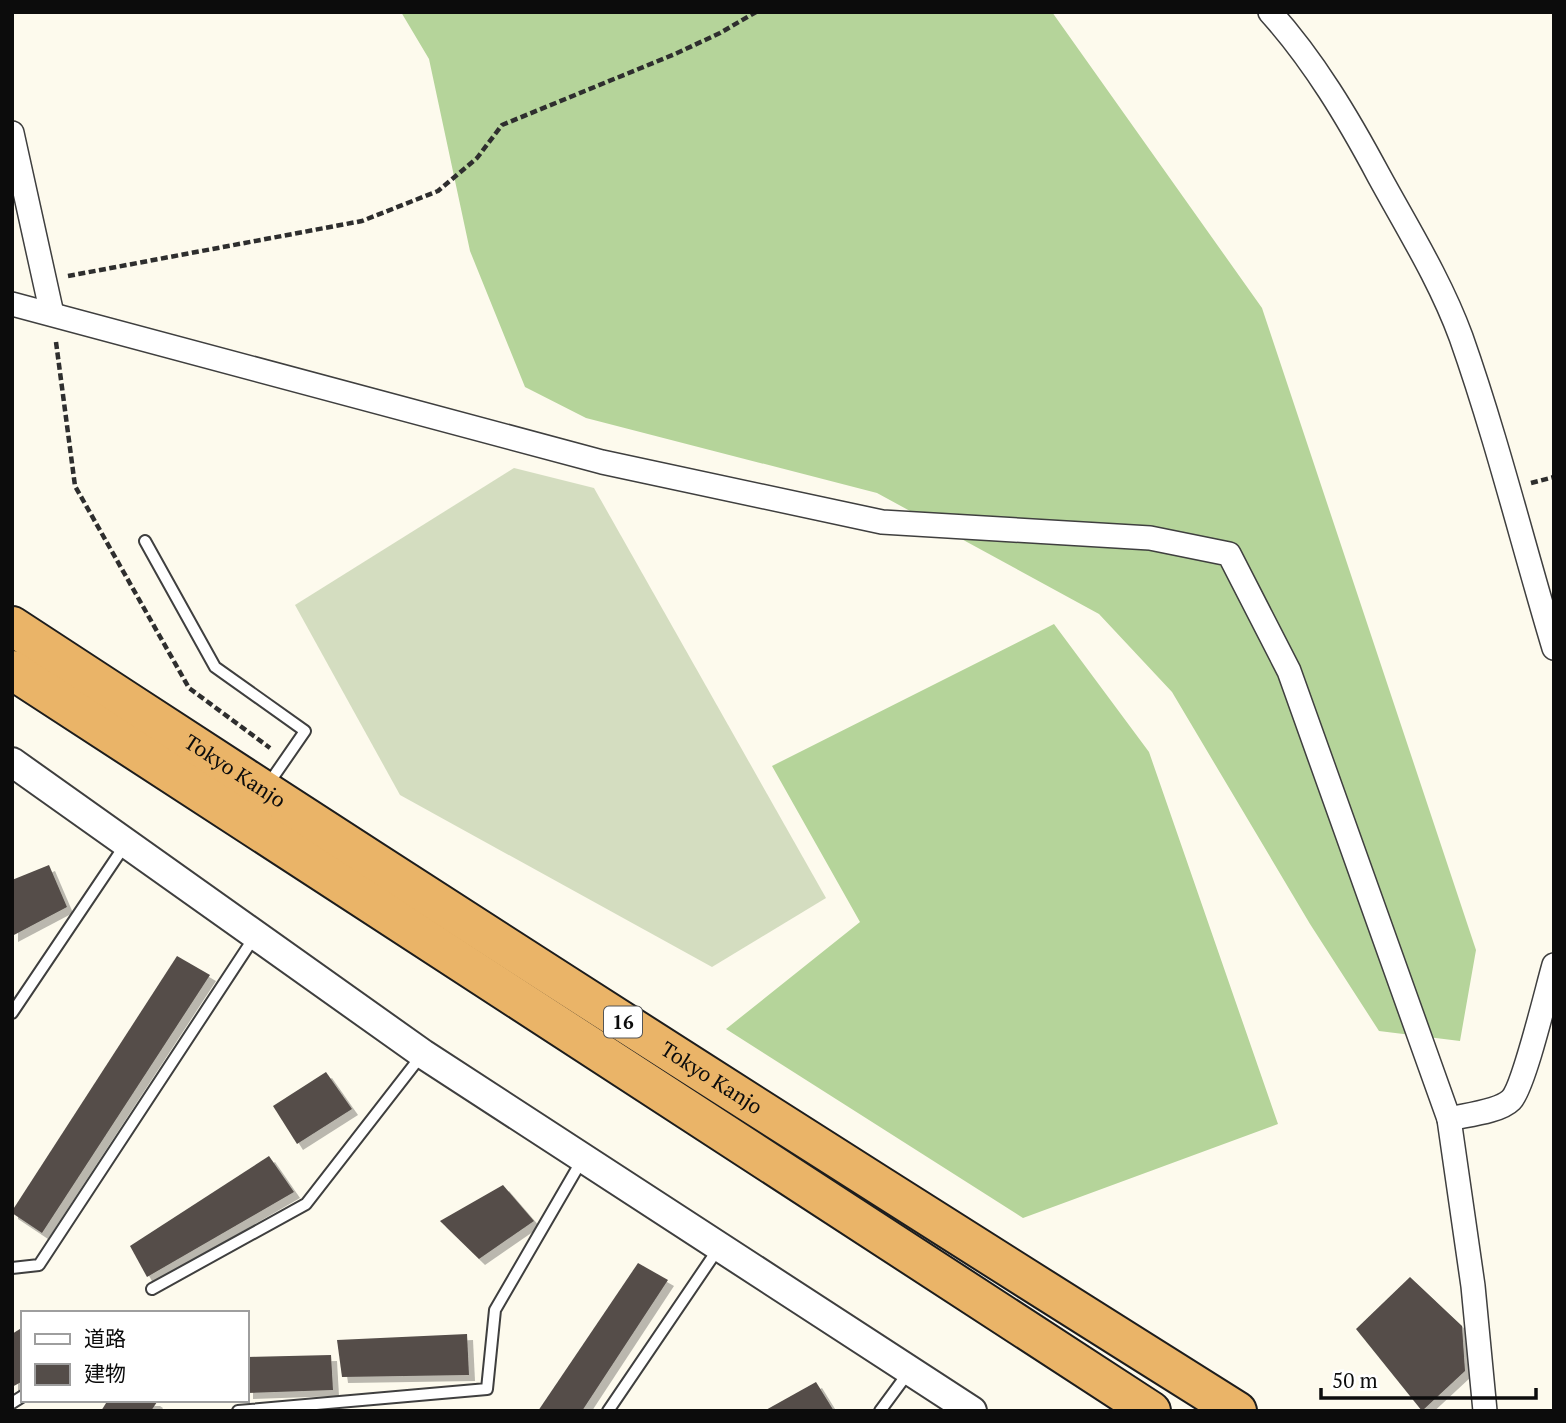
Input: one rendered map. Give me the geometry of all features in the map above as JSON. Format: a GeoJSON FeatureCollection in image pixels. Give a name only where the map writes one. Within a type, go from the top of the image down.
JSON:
{"type":"FeatureCollection","features":[{"type":"Feature","properties":{"kind":"highway","name":"Tokyo Kanjo"},"geometry":{"type":"LineString","coordinates":[[12,626],[263,791],[921,1213],[1237,1411]]}},
{"type":"Feature","properties":{"kind":"highway","name":"Tokyo Kanjo"},"geometry":{"type":"LineString","coordinates":[[12,670],[1151,1411]]}},
{"type":"Feature","properties":{"kind":"street"},"geometry":{"type":"LineString","coordinates":[[1270,12],[1325,83],[1433,271],[1461,336],[1554,648]]}},
{"type":"Feature","properties":{"kind":"street"},"geometry":{"type":"LineString","coordinates":[[12,133],[52,314]]}},
{"type":"Feature","properties":{"kind":"street"},"geometry":{"type":"LineString","coordinates":[[12,304],[602,462],[882,522],[1150,538],[1229,554],[1290,671],[1449,1119],[1472,1286],[1485,1411]]}},
{"type":"Feature","properties":{"kind":"street"},"geometry":{"type":"LineString","coordinates":[[12,762],[423,1054],[972,1411]]}},
{"type":"Feature","properties":{"kind":"street"},"geometry":{"type":"LineString","coordinates":[[1449,1119],[1499,1107],[1511,1100],[1521,1081],[1554,965]]}},
{"type":"Feature","properties":{"kind":"lane"},"geometry":{"type":"LineString","coordinates":[[145,541],[215,667],[305,731],[263,791]]}},
{"type":"Feature","properties":{"kind":"lane"},"geometry":{"type":"LineString","coordinates":[[12,1013],[127,843]]}},
{"type":"Feature","properties":{"kind":"lane"},"geometry":{"type":"LineString","coordinates":[[12,1268],[39,1265],[256,934]]}},
{"type":"Feature","properties":{"kind":"lane"},"geometry":{"type":"LineString","coordinates":[[152,1289],[306,1204],[423,1054]]}},
{"type":"Feature","properties":{"kind":"lane"},"geometry":{"type":"LineString","coordinates":[[238,1411],[487,1389],[495,1310],[583,1158]]}},
{"type":"Feature","properties":{"kind":"lane"},"geometry":{"type":"LineString","coordinates":[[608,1411],[719,1246]]}},
{"type":"Feature","properties":{"kind":"lane"},"geometry":{"type":"LineString","coordinates":[[880,1411],[910,1370]]}},
{"type":"Feature","properties":{"kind":"path"},"geometry":{"type":"LineString","coordinates":[[45,280],[362,221],[438,191],[477,158],[502,125],[675,54],[756,12]]}},
{"type":"Feature","properties":{"kind":"green space"},"geometry":{"type":"Polygon","coordinates":[[[401,12],[1052,12],[1262,308],[1476,950],[1460,1041],[1379,1031],[1310,924],[1172,692],[1099,614],[877,493],[586,418],[525,387],[470,251],[429,59],[401,12]]]}},
{"type":"Feature","properties":{"kind":"green space"},"geometry":{"type":"Polygon","coordinates":[[[514,468],[594,488],[826,898],[712,967],[400,795],[295,605],[514,468]]]}},
{"type":"Feature","properties":{"kind":"green space"},"geometry":{"type":"Polygon","coordinates":[[[1054,624],[1149,752],[1278,1124],[1023,1218],[726,1029],[860,922],[772,766],[1054,624]]]}},
{"type":"Feature","properties":{"kind":"building"},"geometry":{"type":"Polygon","coordinates":[[[49,865],[67,907],[12,936],[12,880],[49,865]]]}},
{"type":"Feature","properties":{"kind":"building"},"geometry":{"type":"Polygon","coordinates":[[[177,956],[210,975],[42,1233],[12,1211],[177,956]]]}},
{"type":"Feature","properties":{"kind":"building"},"geometry":{"type":"Polygon","coordinates":[[[326,1072],[352,1109],[297,1144],[273,1106],[326,1072]]]}},
{"type":"Feature","properties":{"kind":"building"},"geometry":{"type":"Polygon","coordinates":[[[269,1156],[294,1192],[147,1277],[130,1246],[269,1156]]]}},
{"type":"Feature","properties":{"kind":"building"},"geometry":{"type":"Polygon","coordinates":[[[503,1185],[534,1221],[479,1259],[440,1221],[503,1185]]]}},
{"type":"Feature","properties":{"kind":"building"},"geometry":{"type":"Polygon","coordinates":[[[638,1263],[668,1280],[582,1411],[538,1411],[638,1263]]]}},
{"type":"Feature","properties":{"kind":"building"},"geometry":{"type":"Polygon","coordinates":[[[1410,1277],[1462,1326],[1465,1371],[1422,1411],[1356,1329],[1410,1277]]]}},
{"type":"Feature","properties":{"kind":"building"},"geometry":{"type":"Polygon","coordinates":[[[21,1328],[21,1382],[12,1387],[12,1334],[21,1328]]]}},
{"type":"Feature","properties":{"kind":"building"},"geometry":{"type":"Polygon","coordinates":[[[467,1334],[469,1375],[342,1377],[337,1340],[467,1334]]]}},
{"type":"Feature","properties":{"kind":"building"},"geometry":{"type":"Polygon","coordinates":[[[331,1355],[333,1390],[248,1393],[248,1357],[331,1355]]]}},
{"type":"Feature","properties":{"kind":"building"},"geometry":{"type":"Polygon","coordinates":[[[816,1382],[834,1411],[764,1411],[816,1382]]]}},
{"type":"Feature","properties":{"kind":"building"},"geometry":{"type":"Polygon","coordinates":[[[107,1402],[157,1402],[151,1411],[101,1411],[107,1402]]]}}]}
